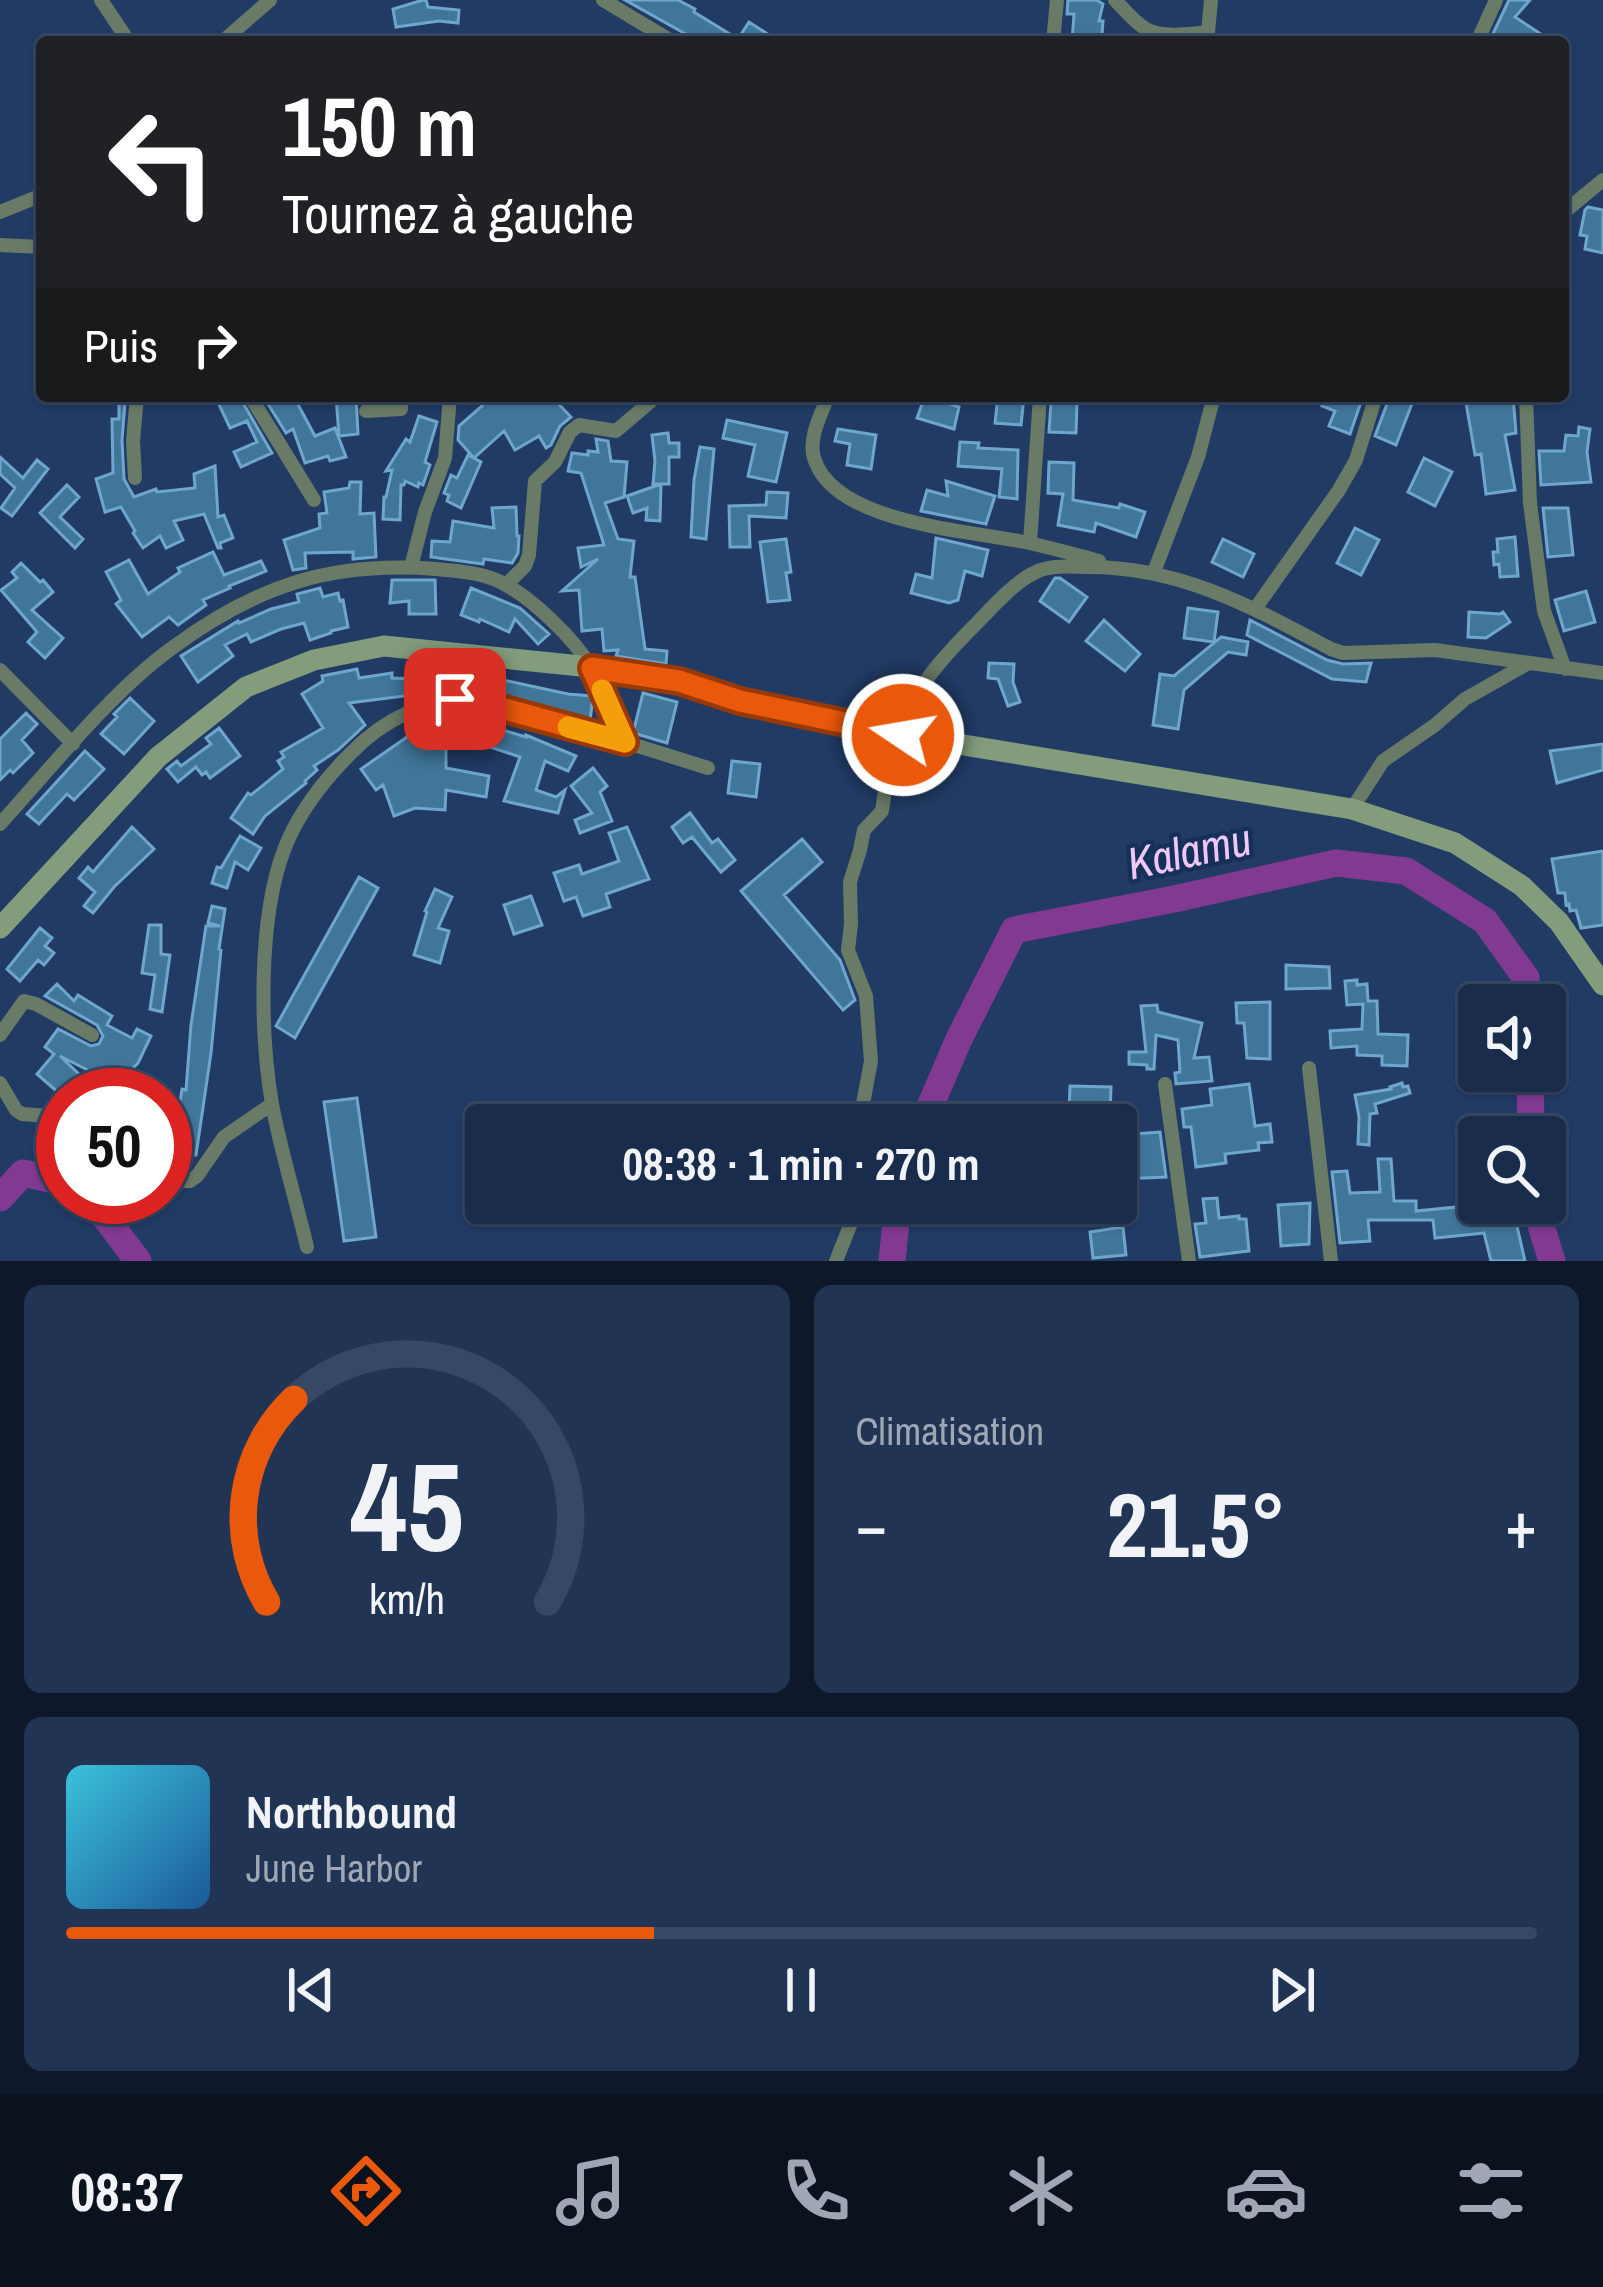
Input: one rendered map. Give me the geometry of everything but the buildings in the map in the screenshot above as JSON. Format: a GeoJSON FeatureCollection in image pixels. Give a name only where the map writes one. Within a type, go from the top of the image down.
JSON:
{"type":"FeatureCollection","features":[{"type":"Feature","properties":{"kind":"main road"},"geometry":{"type":"LineString","coordinates":[[0,928],[158,758],[246,687],[314,659],[384,646],[679,681],[740,701],[903,735],[1352,808],[1455,843],[1522,886],[1558,922],[1603,986]]}},
{"type":"Feature","properties":{"kind":"street"},"geometry":{"type":"LineString","coordinates":[[101,0],[125,36]]}},
{"type":"Feature","properties":{"kind":"street"},"geometry":{"type":"LineString","coordinates":[[229,36],[270,0]]}},
{"type":"Feature","properties":{"kind":"street"},"geometry":{"type":"LineString","coordinates":[[602,0],[664,36]]}},
{"type":"Feature","properties":{"kind":"street"},"geometry":{"type":"LineString","coordinates":[[1054,36],[1057,0]]}},
{"type":"Feature","properties":{"kind":"street"},"geometry":{"type":"LineString","coordinates":[[1115,0],[1144,28],[1203,36]]}},
{"type":"Feature","properties":{"kind":"street"},"geometry":{"type":"LineString","coordinates":[[1209,36],[1211,0]]}},
{"type":"Feature","properties":{"kind":"street"},"geometry":{"type":"LineString","coordinates":[[1481,36],[1496,0]]}},
{"type":"Feature","properties":{"kind":"street"},"geometry":{"type":"LineString","coordinates":[[1569,208],[1603,180]]}},
{"type":"Feature","properties":{"kind":"street"},"geometry":{"type":"LineString","coordinates":[[0,212],[36,197]]}},
{"type":"Feature","properties":{"kind":"street"},"geometry":{"type":"LineString","coordinates":[[0,245],[36,248]]}},
{"type":"Feature","properties":{"kind":"street"},"geometry":{"type":"LineString","coordinates":[[135,478],[136,402]]}},
{"type":"Feature","properties":{"kind":"street"},"geometry":{"type":"LineString","coordinates":[[254,402],[314,500]]}},
{"type":"Feature","properties":{"kind":"street"},"geometry":{"type":"LineString","coordinates":[[366,411],[400,409],[401,402]]}},
{"type":"Feature","properties":{"kind":"street"},"geometry":{"type":"LineString","coordinates":[[411,567],[424,512],[445,458],[450,402]]}},
{"type":"Feature","properties":{"kind":"street"},"geometry":{"type":"LineString","coordinates":[[506,585],[529,555],[536,481],[555,462],[570,432],[579,424],[616,431],[650,402]]}},
{"type":"Feature","properties":{"kind":"street"},"geometry":{"type":"LineString","coordinates":[[826,402],[811,444],[820,472],[864,507],[917,523],[1154,572],[1229,596],[1343,653],[1436,650],[1603,673]]}},
{"type":"Feature","properties":{"kind":"street"},"geometry":{"type":"LineString","coordinates":[[1030,543],[1040,402]]}},
{"type":"Feature","properties":{"kind":"street"},"geometry":{"type":"LineString","coordinates":[[1154,572],[1198,457],[1212,402]]}},
{"type":"Feature","properties":{"kind":"street"},"geometry":{"type":"LineString","coordinates":[[1256,609],[1339,490],[1356,460],[1374,402]]}},
{"type":"Feature","properties":{"kind":"street"},"geometry":{"type":"LineString","coordinates":[[1526,402],[1530,503],[1544,611],[1565,669]]}},
{"type":"Feature","properties":{"kind":"street"},"geometry":{"type":"LineString","coordinates":[[903,735],[910,707],[931,670],[1031,573],[1051,567],[1122,567]]}},
{"type":"Feature","properties":{"kind":"street"},"geometry":{"type":"LineString","coordinates":[[0,824],[150,665],[259,594],[321,574],[364,568],[455,571],[491,578],[522,595],[592,668],[625,742]]}},
{"type":"Feature","properties":{"kind":"street"},"geometry":{"type":"LineString","coordinates":[[1352,808],[1383,761],[1465,699],[1526,664]]}},
{"type":"Feature","properties":{"kind":"street"},"geometry":{"type":"LineString","coordinates":[[0,670],[73,744]]}},
{"type":"Feature","properties":{"kind":"street"},"geometry":{"type":"LineString","coordinates":[[308,1247],[272,1104],[265,972],[274,884],[298,819],[316,791],[357,746],[407,712],[455,699],[708,768]]}},
{"type":"Feature","properties":{"kind":"street"},"geometry":{"type":"LineString","coordinates":[[862,1104],[871,1061],[866,996],[850,959],[849,893],[864,830],[882,811],[887,776]]}},
{"type":"Feature","properties":{"kind":"street"},"geometry":{"type":"LineString","coordinates":[[0,1035],[24,1001],[92,1035]]}},
{"type":"Feature","properties":{"kind":"street"},"geometry":{"type":"LineString","coordinates":[[1309,1068],[1331,1261]]}},
{"type":"Feature","properties":{"kind":"street"},"geometry":{"type":"LineString","coordinates":[[0,1083],[16,1110],[36,1115]]}},
{"type":"Feature","properties":{"kind":"street"},"geometry":{"type":"LineString","coordinates":[[1166,1084],[1189,1261]]}},
{"type":"Feature","properties":{"kind":"street"},"geometry":{"type":"LineString","coordinates":[[192,1179],[224,1137],[272,1104]]}},
{"type":"Feature","properties":{"kind":"street"},"geometry":{"type":"LineString","coordinates":[[836,1261],[851,1224]]}},
{"type":"Feature","properties":{"kind":"waterway","name":"Kalamu"},"geometry":{"type":"LineString","coordinates":[[931,1104],[1014,930],[1336,863],[1406,871],[1485,921],[1526,984]]}},
{"type":"Feature","properties":{"kind":"waterway","name":"Kalamu"},"geometry":{"type":"LineString","coordinates":[[1530,1092],[1531,1116]]}},
{"type":"Feature","properties":{"kind":"waterway"},"geometry":{"type":"LineString","coordinates":[[0,1198],[23,1173],[36,1176]]}},
{"type":"Feature","properties":{"kind":"waterway"},"geometry":{"type":"LineString","coordinates":[[110,1224],[138,1261]]}},
{"type":"Feature","properties":{"kind":"waterway","name":"Kalamu"},"geometry":{"type":"LineString","coordinates":[[892,1261],[896,1224]]}},
{"type":"Feature","properties":{"kind":"waterway","name":"Kalamu"},"geometry":{"type":"LineString","coordinates":[[1541,1224],[1552,1261]]}},
{"type":"Feature","properties":{"kind":"slow traffic"},"geometry":{"type":"LineString","coordinates":[[568,727],[625,742],[602,690]]}},
{"type":"Feature","properties":{"kind":"route"},"geometry":{"type":"LineString","coordinates":[[455,699],[625,742],[592,668],[679,681],[740,701],[903,735]]}}]}
